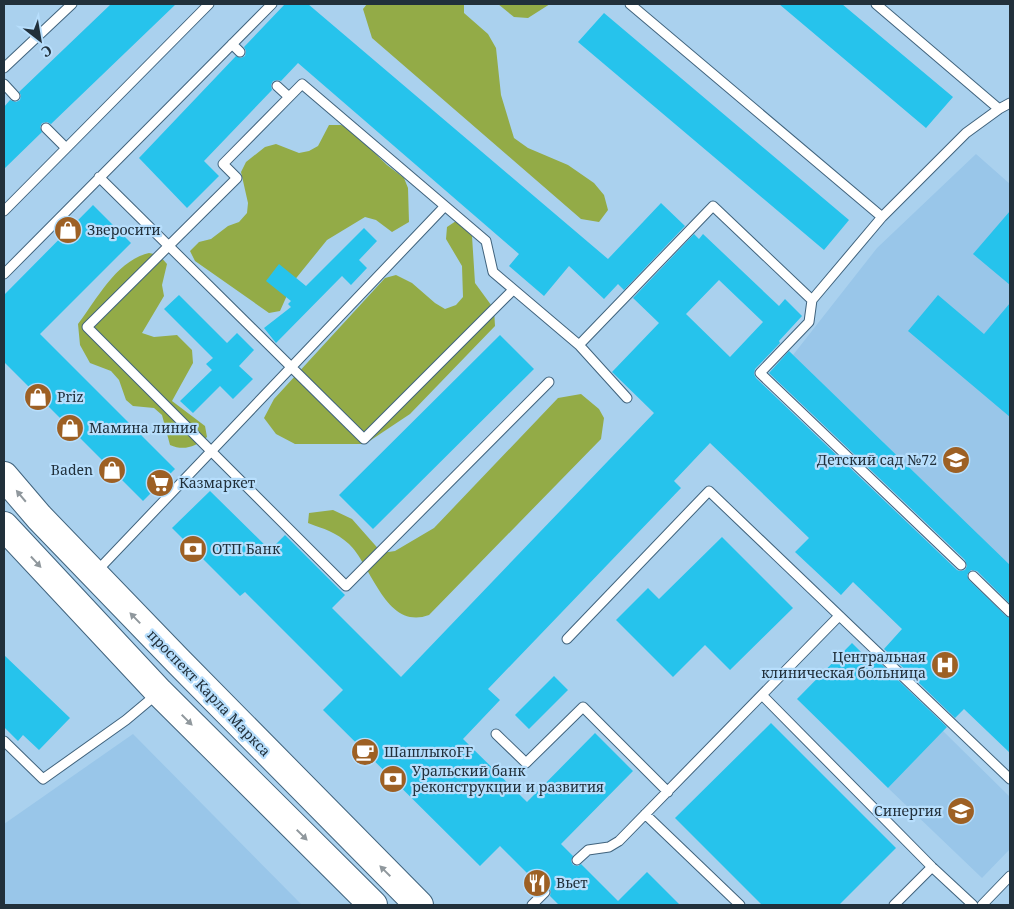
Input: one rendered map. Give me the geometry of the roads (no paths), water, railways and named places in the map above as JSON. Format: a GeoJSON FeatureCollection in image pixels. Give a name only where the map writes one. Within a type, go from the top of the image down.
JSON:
{"type":"FeatureCollection","features":[{"type":"Feature","properties":{"kind":"main road","name":"проспект Карла Маркса"},"geometry":{"type":"LineString","coordinates":[[4,476],[39,517],[94,574],[419,905]]}},
{"type":"Feature","properties":{"kind":"main road"},"geometry":{"type":"LineString","coordinates":[[39,517],[9,533],[159,692],[373,905]]}},
{"type":"Feature","properties":{"kind":"main road"},"geometry":{"type":"LineString","coordinates":[[69,596],[94,574]]}},
{"type":"Feature","properties":{"kind":"lane"},"geometry":{"type":"LineString","coordinates":[[4,68],[72,4]]}},
{"type":"Feature","properties":{"kind":"lane"},"geometry":{"type":"LineString","coordinates":[[4,211],[209,4]]}},
{"type":"Feature","properties":{"kind":"lane"},"geometry":{"type":"LineString","coordinates":[[4,274],[98,177],[272,4]]}},
{"type":"Feature","properties":{"kind":"lane"},"geometry":{"type":"LineString","coordinates":[[630,4],[882,218]]}},
{"type":"Feature","properties":{"kind":"lane"},"geometry":{"type":"LineString","coordinates":[[876,4],[999,109]]}},
{"type":"Feature","properties":{"kind":"lane"},"geometry":{"type":"LineString","coordinates":[[232,44],[240,52]]}},
{"type":"Feature","properties":{"kind":"lane"},"geometry":{"type":"LineString","coordinates":[[4,84],[15,96]]}},
{"type":"Feature","properties":{"kind":"lane"},"geometry":{"type":"LineString","coordinates":[[549,382],[346,586],[87,327],[237,178],[223,164],[302,84],[486,241],[492,272],[580,345],[628,398]]}},
{"type":"Feature","properties":{"kind":"lane"},"geometry":{"type":"LineString","coordinates":[[277,86],[289,97]]}},
{"type":"Feature","properties":{"kind":"lane"},"geometry":{"type":"LineString","coordinates":[[961,565],[760,373],[809,322],[812,300],[882,218],[966,133],[1010,103]]}},
{"type":"Feature","properties":{"kind":"lane"},"geometry":{"type":"LineString","coordinates":[[46,128],[66,148]]}},
{"type":"Feature","properties":{"kind":"lane"},"geometry":{"type":"LineString","coordinates":[[98,177],[364,439],[513,290]]}},
{"type":"Feature","properties":{"kind":"lane"},"geometry":{"type":"LineString","coordinates":[[94,574],[445,206]]}},
{"type":"Feature","properties":{"kind":"lane"},"geometry":{"type":"LineString","coordinates":[[580,345],[713,206],[812,300]]}},
{"type":"Feature","properties":{"kind":"lane"},"geometry":{"type":"LineString","coordinates":[[567,640],[709,491],[1010,779]]}},
{"type":"Feature","properties":{"kind":"lane"},"geometry":{"type":"LineString","coordinates":[[973,576],[1010,612]]}},
{"type":"Feature","properties":{"kind":"lane"},"geometry":{"type":"LineString","coordinates":[[577,860],[588,850],[609,847],[619,841],[839,616]]}},
{"type":"Feature","properties":{"kind":"lane"},"geometry":{"type":"LineString","coordinates":[[4,741],[43,779],[126,720],[159,692]]}},
{"type":"Feature","properties":{"kind":"lane"},"geometry":{"type":"LineString","coordinates":[[762,695],[932,867],[973,905]]}},
{"type":"Feature","properties":{"kind":"lane"},"geometry":{"type":"LineString","coordinates":[[496,734],[526,763],[583,707],[668,792]]}},
{"type":"Feature","properties":{"kind":"lane"},"geometry":{"type":"LineString","coordinates":[[645,814],[740,905]]}},
{"type":"Feature","properties":{"kind":"lane"},"geometry":{"type":"LineString","coordinates":[[894,905],[932,867]]}},
{"type":"Feature","properties":{"kind":"lane"},"geometry":{"type":"LineString","coordinates":[[982,905],[1010,876]]}},
{"type":"Feature","properties":{"kind":"lane"},"geometry":{"type":"LineString","coordinates":[[532,905],[545,892]]}},
{"type":"Feature","properties":{"kind":"place","name":"Зверосити"},"geometry":{"type":"Point","coordinates":[68,230]}},
{"type":"Feature","properties":{"kind":"place","name":"Priz"},"geometry":{"type":"Point","coordinates":[38,397]}},
{"type":"Feature","properties":{"kind":"place","name":"Мамина линия"},"geometry":{"type":"Point","coordinates":[70,428]}},
{"type":"Feature","properties":{"kind":"place","name":"Детский сад №72"},"geometry":{"type":"Point","coordinates":[956,460]}},
{"type":"Feature","properties":{"kind":"place","name":"Baden"},"geometry":{"type":"Point","coordinates":[112,470]}},
{"type":"Feature","properties":{"kind":"place","name":"Казмаркет"},"geometry":{"type":"Point","coordinates":[160,483]}},
{"type":"Feature","properties":{"kind":"place","name":"ОТП Банк"},"geometry":{"type":"Point","coordinates":[193,549]}},
{"type":"Feature","properties":{"kind":"place","name":"Центральная клиническая больница"},"geometry":{"type":"Point","coordinates":[945,665]}},
{"type":"Feature","properties":{"kind":"place","name":"ШашлыкoFF"},"geometry":{"type":"Point","coordinates":[365,752]}},
{"type":"Feature","properties":{"kind":"place","name":"Уральский банк реконструкции и развития"},"geometry":{"type":"Point","coordinates":[393,779]}},
{"type":"Feature","properties":{"kind":"place","name":"Синергия"},"geometry":{"type":"Point","coordinates":[961,811]}},
{"type":"Feature","properties":{"kind":"place","name":"Вьет"},"geometry":{"type":"Point","coordinates":[537,883]}}]}
